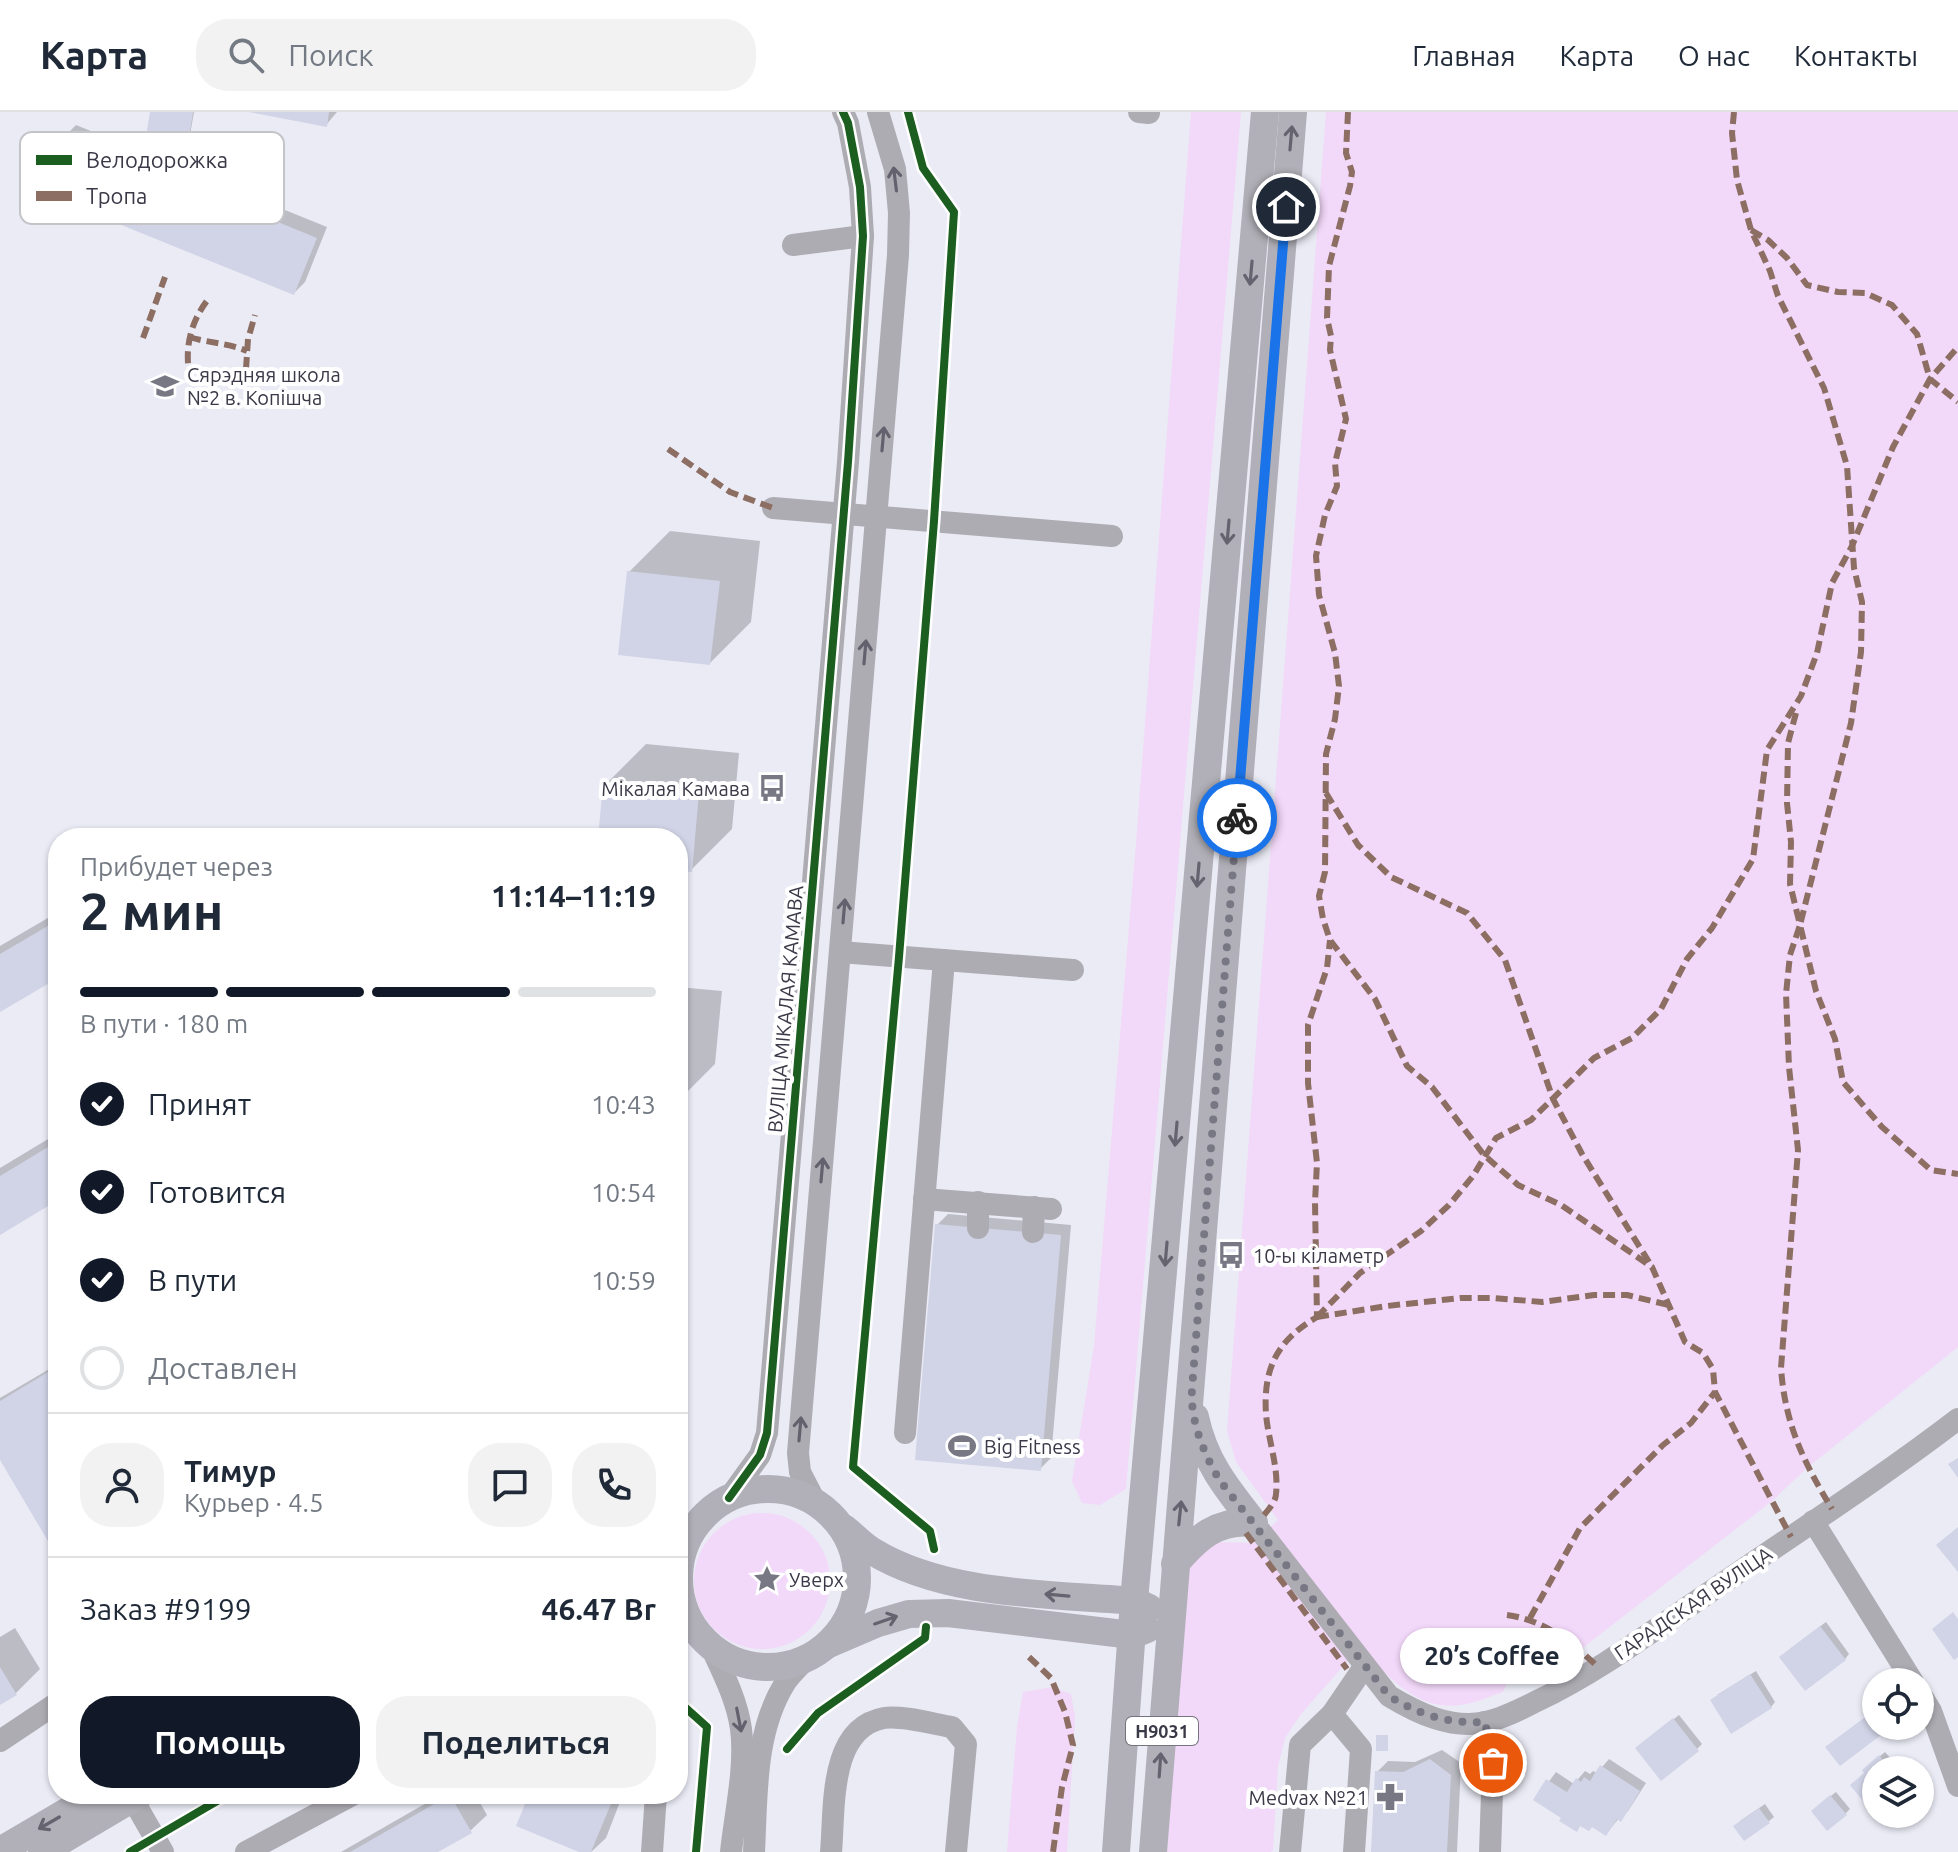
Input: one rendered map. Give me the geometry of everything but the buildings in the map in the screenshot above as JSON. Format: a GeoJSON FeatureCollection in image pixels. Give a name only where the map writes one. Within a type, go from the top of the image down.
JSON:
{"type":"FeatureCollection","features":[{"type":"Feature","properties":{"kind":"main road","name":"Н9031"},"geometry":{"type":"LineString","coordinates":[[1116,1852],[1134,1601],[1265,112]]}},
{"type":"Feature","properties":{"kind":"main road","name":"Н9031"},"geometry":{"type":"LineString","coordinates":[[1153,1852],[1293,112]]}},
{"type":"Feature","properties":{"kind":"main road"},"geometry":{"type":"LineString","coordinates":[[1191,1399],[1207,1458],[1220,1481],[1254,1523]]}},
{"type":"Feature","properties":{"kind":"main road"},"geometry":{"type":"LineString","coordinates":[[688,1534],[708,1512],[729,1498],[750,1490],[773,1489],[795,1493],[816,1503],[871,1551],[929,1577],[964,1586],[1134,1601],[1170,1619]]}},
{"type":"Feature","properties":{"kind":"main road"},"geometry":{"type":"LineString","coordinates":[[1175,1564],[1192,1544],[1213,1528],[1226,1523],[1254,1523]]}},
{"type":"Feature","properties":{"kind":"main road"},"geometry":{"type":"LineString","coordinates":[[816,1652],[848,1617],[857,1583],[856,1560],[840,1525]]}},
{"type":"Feature","properties":{"kind":"main road"},"geometry":{"type":"LineString","coordinates":[[688,1624],[711,1647],[731,1659],[753,1666],[776,1667],[878,1623],[909,1614],[948,1613],[1132,1635],[1170,1619]]}},
{"type":"Feature","properties":{"kind":"main road"},"geometry":{"type":"LineString","coordinates":[[0,1851],[80,1804]]}},
{"type":"Feature","properties":{"kind":"main road"},"geometry":{"type":"LineString","coordinates":[[42,1852],[123,1804]]}},
{"type":"Feature","properties":{"kind":"street","name":"ВУЛІЦА МІКАЛАЯ КАМАВА"},"geometry":{"type":"LineString","coordinates":[[729,1498],[760,1455],[767,1433],[843,513],[863,236],[860,187],[848,123],[843,112]]}},
{"type":"Feature","properties":{"kind":"street"},"geometry":{"type":"LineString","coordinates":[[816,1503],[800,1472],[798,1453],[898,255],[899,213],[895,169],[878,112]]}},
{"type":"Feature","properties":{"kind":"street"},"geometry":{"type":"LineString","coordinates":[[1139,112],[1149,113]]}},
{"type":"Feature","properties":{"kind":"street"},"geometry":{"type":"LineString","coordinates":[[793,245],[863,236]]}},
{"type":"Feature","properties":{"kind":"street"},"geometry":{"type":"LineString","coordinates":[[773,508],[1112,536]]}},
{"type":"Feature","properties":{"kind":"street"},"geometry":{"type":"LineString","coordinates":[[840,952],[1073,970]]}},
{"type":"Feature","properties":{"kind":"street"},"geometry":{"type":"LineString","coordinates":[[905,1433],[944,960]]}},
{"type":"Feature","properties":{"kind":"street"},"geometry":{"type":"LineString","coordinates":[[924,1199],[1042,1208],[1033,1232]]}},
{"type":"Feature","properties":{"kind":"street"},"geometry":{"type":"LineString","coordinates":[[978,1202],[978,1228]]}},
{"type":"Feature","properties":{"kind":"street","name":"ГАРАДСКАЯ ВУЛІЦА"},"geometry":{"type":"LineString","coordinates":[[1485,1722],[1553,1694],[1591,1672],[1903,1461],[1958,1419]]}},
{"type":"Feature","properties":{"kind":"street"},"geometry":{"type":"LineString","coordinates":[[1813,1521],[1904,1668]]}},
{"type":"Feature","properties":{"kind":"street"},"geometry":{"type":"LineString","coordinates":[[1254,1523],[1389,1696],[1411,1710],[1437,1719],[1460,1723],[1485,1722],[1493,1763],[1490,1852]]}},
{"type":"Feature","properties":{"kind":"street"},"geometry":{"type":"LineString","coordinates":[[711,1647],[728,1683],[741,1728],[742,1746],[731,1852]]}},
{"type":"Feature","properties":{"kind":"street"},"geometry":{"type":"LineString","coordinates":[[754,1852],[760,1757],[766,1727],[785,1683],[816,1652]]}},
{"type":"Feature","properties":{"kind":"street"},"geometry":{"type":"LineString","coordinates":[[1289,1851],[1300,1745],[1332,1714],[1364,1667]]}},
{"type":"Feature","properties":{"kind":"street"},"geometry":{"type":"LineString","coordinates":[[0,1741],[48,1709]]}},
{"type":"Feature","properties":{"kind":"street"},"geometry":{"type":"LineString","coordinates":[[1332,1714],[1361,1749],[1354,1852]]}},
{"type":"Feature","properties":{"kind":"street"},"geometry":{"type":"LineString","coordinates":[[831,1852],[840,1759],[848,1741],[866,1725],[885,1717],[952,1727],[966,1744],[956,1852]]}},
{"type":"Feature","properties":{"kind":"street"},"geometry":{"type":"LineString","coordinates":[[1934,1719],[1958,1786]]}},
{"type":"Feature","properties":{"kind":"street"},"geometry":{"type":"LineString","coordinates":[[140,1804],[163,1852]]}},
{"type":"Feature","properties":{"kind":"street"},"geometry":{"type":"LineString","coordinates":[[253,1850],[336,1804]]}},
{"type":"Feature","properties":{"kind":"street"},"geometry":{"type":"LineString","coordinates":[[652,1852],[655,1804]]}},
{"type":"Feature","properties":{"kind":"shaded area"},"geometry":{"type":"Polygon","coordinates":[[[1191,112],[1241,112],[1126,1489],[1100,1505],[1082,1503],[1072,1481],[1094,1346],[1136,843],[1191,112]]]}},
{"type":"Feature","properties":{"kind":"shaded area"},"geometry":{"type":"Polygon","coordinates":[[[1326,112],[1958,112],[1958,1347],[1807,1468],[1772,1501],[1580,1650],[1550,1639],[1524,1642],[1503,1692],[1465,1704],[1430,1703],[1404,1689],[1361,1646],[1301,1714],[1285,1738],[1278,1766],[1273,1850],[1167,1852],[1185,1570],[1216,1542],[1254,1543],[1278,1520],[1236,1462],[1227,1431],[1326,112]]]}},
{"type":"Feature","properties":{"kind":"shaded area"},"geometry":{"type":"Polygon","coordinates":[[[762,1513],[788,1519],[810,1533],[824,1555],[830,1581],[824,1607],[810,1629],[788,1643],[762,1649],[736,1643],[714,1629],[700,1607],[694,1581],[700,1555],[714,1533],[736,1519],[762,1513]]]}},
{"type":"Feature","properties":{"kind":"shaded area"},"geometry":{"type":"Polygon","coordinates":[[[1053,1687],[1071,1694],[1075,1717],[1067,1852],[1007,1852],[1017,1727],[1023,1692],[1053,1687]]]}},
{"type":"Feature","properties":{"kind":"marked path"},"geometry":{"type":"LineString","coordinates":[[1348,112],[1346,153],[1352,172],[1329,266],[1327,318],[1330,350],[1346,419],[1335,463],[1337,486],[1325,515],[1316,556],[1319,595],[1335,653],[1339,686],[1326,754],[1325,872],[1319,896],[1323,919],[1330,940],[1375,999],[1407,1066],[1432,1087],[1484,1155],[1518,1185],[1561,1205],[1652,1267],[1685,1342],[1703,1353],[1713,1369],[1715,1392],[1791,1537]]}},
{"type":"Feature","properties":{"kind":"marked path"},"geometry":{"type":"LineString","coordinates":[[1734,112],[1732,133],[1737,180],[1751,230],[1778,296],[1824,388],[1847,466],[1854,568],[1862,602],[1861,652],[1851,723],[1800,925],[1816,991],[1835,1039],[1843,1082],[1882,1127],[1931,1170],[1958,1174]]}},
{"type":"Feature","properties":{"kind":"marked path"},"geometry":{"type":"LineString","coordinates":[[1751,230],[1768,240],[1787,258],[1807,285],[1838,292],[1865,293],[1892,305],[1917,334],[1930,379],[1958,402]]}},
{"type":"Feature","properties":{"kind":"marked path"},"geometry":{"type":"LineString","coordinates":[[143,338],[165,277]]}},
{"type":"Feature","properties":{"kind":"marked path"},"geometry":{"type":"LineString","coordinates":[[191,381],[188,359],[190,337],[197,316],[210,297]]}},
{"type":"Feature","properties":{"kind":"marked path"},"geometry":{"type":"LineString","coordinates":[[246,369],[248,339],[255,315]]}},
{"type":"Feature","properties":{"kind":"marked path"},"geometry":{"type":"LineString","coordinates":[[189,337],[247,351]]}},
{"type":"Feature","properties":{"kind":"marked path"},"geometry":{"type":"LineString","coordinates":[[1317,1317],[1360,1273],[1421,1231],[1449,1205],[1473,1176],[1496,1138],[1531,1120],[1594,1058],[1632,1038],[1661,1009],[1687,959],[1712,928],[1753,859],[1767,750],[1801,696],[1817,653],[1832,583],[1852,546],[1893,447],[1930,379],[1958,347]]}},
{"type":"Feature","properties":{"kind":"marked path"},"geometry":{"type":"LineString","coordinates":[[668,449],[730,492],[773,508]]}},
{"type":"Feature","properties":{"kind":"marked path"},"geometry":{"type":"LineString","coordinates":[[1796,713],[1788,743],[1787,803],[1791,842],[1790,884],[1800,925],[1790,955],[1786,994],[1789,1067],[1798,1150],[1781,1368],[1797,1442],[1832,1509]]}},
{"type":"Feature","properties":{"kind":"marked path"},"geometry":{"type":"LineString","coordinates":[[1326,793],[1358,845],[1391,877],[1467,913],[1505,960],[1553,1099],[1582,1154],[1649,1262]]}},
{"type":"Feature","properties":{"kind":"marked path"},"geometry":{"type":"LineString","coordinates":[[1264,1515],[1275,1499],[1277,1484],[1266,1414],[1267,1382],[1283,1345],[1317,1317],[1317,1163],[1308,1083],[1308,1025],[1327,968],[1330,940]]}},
{"type":"Feature","properties":{"kind":"marked path"},"geometry":{"type":"LineString","coordinates":[[1317,1317],[1461,1298],[1542,1302],[1594,1295],[1627,1295],[1669,1305]]}},
{"type":"Feature","properties":{"kind":"marked path"},"geometry":{"type":"LineString","coordinates":[[1530,1618],[1580,1528],[1663,1445],[1691,1423],[1715,1392]]}},
{"type":"Feature","properties":{"kind":"marked path"},"geometry":{"type":"LineString","coordinates":[[1246,1533],[1347,1669]]}},
{"type":"Feature","properties":{"kind":"marked path"},"geometry":{"type":"LineString","coordinates":[[1507,1615],[1545,1627],[1598,1667]]}},
{"type":"Feature","properties":{"kind":"marked path"},"geometry":{"type":"LineString","coordinates":[[1029,1657],[1051,1678],[1065,1712],[1073,1745],[1062,1787],[1053,1852]]}},
{"type":"Feature","properties":{"kind":"cycle path"},"geometry":{"type":"LineString","coordinates":[[729,1498],[760,1455],[767,1433],[848,462],[863,236],[860,187],[848,123],[843,112]]}},
{"type":"Feature","properties":{"kind":"cycle path"},"geometry":{"type":"LineString","coordinates":[[908,112],[923,168],[954,212],[934,521],[899,957],[853,1467],[930,1531],[934,1549]]}},
{"type":"Feature","properties":{"kind":"cycle path"},"geometry":{"type":"LineString","coordinates":[[787,1749],[818,1713],[925,1638],[926,1627]]}},
{"type":"Feature","properties":{"kind":"cycle path"},"geometry":{"type":"LineString","coordinates":[[688,1710],[707,1727],[696,1852]]}},
{"type":"Feature","properties":{"kind":"cycle path"},"geometry":{"type":"LineString","coordinates":[[130,1852],[212,1804]]}},
{"type":"Feature","properties":{"kind":"way so far"},"geometry":{"type":"LineString","coordinates":[[1237,818],[1191,1399],[1203,1450],[1220,1481],[1389,1696],[1411,1710],[1437,1719],[1460,1723],[1485,1722],[1493,1763]]}},
{"type":"Feature","properties":{"kind":"place","name":"Сярэдняя школа №2 в. Копішча"},"geometry":{"type":"Point","coordinates":[165,386]}},
{"type":"Feature","properties":{"kind":"place","name":"Мікалая Камава"},"geometry":{"type":"Point","coordinates":[772,788]}},
{"type":"Feature","properties":{"kind":"place","name":"10-ы кіламетр"},"geometry":{"type":"Point","coordinates":[1231,1255]}},
{"type":"Feature","properties":{"kind":"place","name":"Big Fitness"},"geometry":{"type":"Point","coordinates":[962,1446]}},
{"type":"Feature","properties":{"kind":"place","name":"Уверх"},"geometry":{"type":"Point","coordinates":[767,1579]}},
{"type":"Feature","properties":{"kind":"place","name":"20’s Coffee"},"geometry":{"type":"Point","coordinates":[1493,1763]}},
{"type":"Feature","properties":{"kind":"place","name":"Medvax №21"},"geometry":{"type":"Point","coordinates":[1390,1797]}},
{"type":"Feature","properties":{"kind":"route"},"geometry":{"type":"LineString","coordinates":[[1237,818],[1286,207]]}}]}
